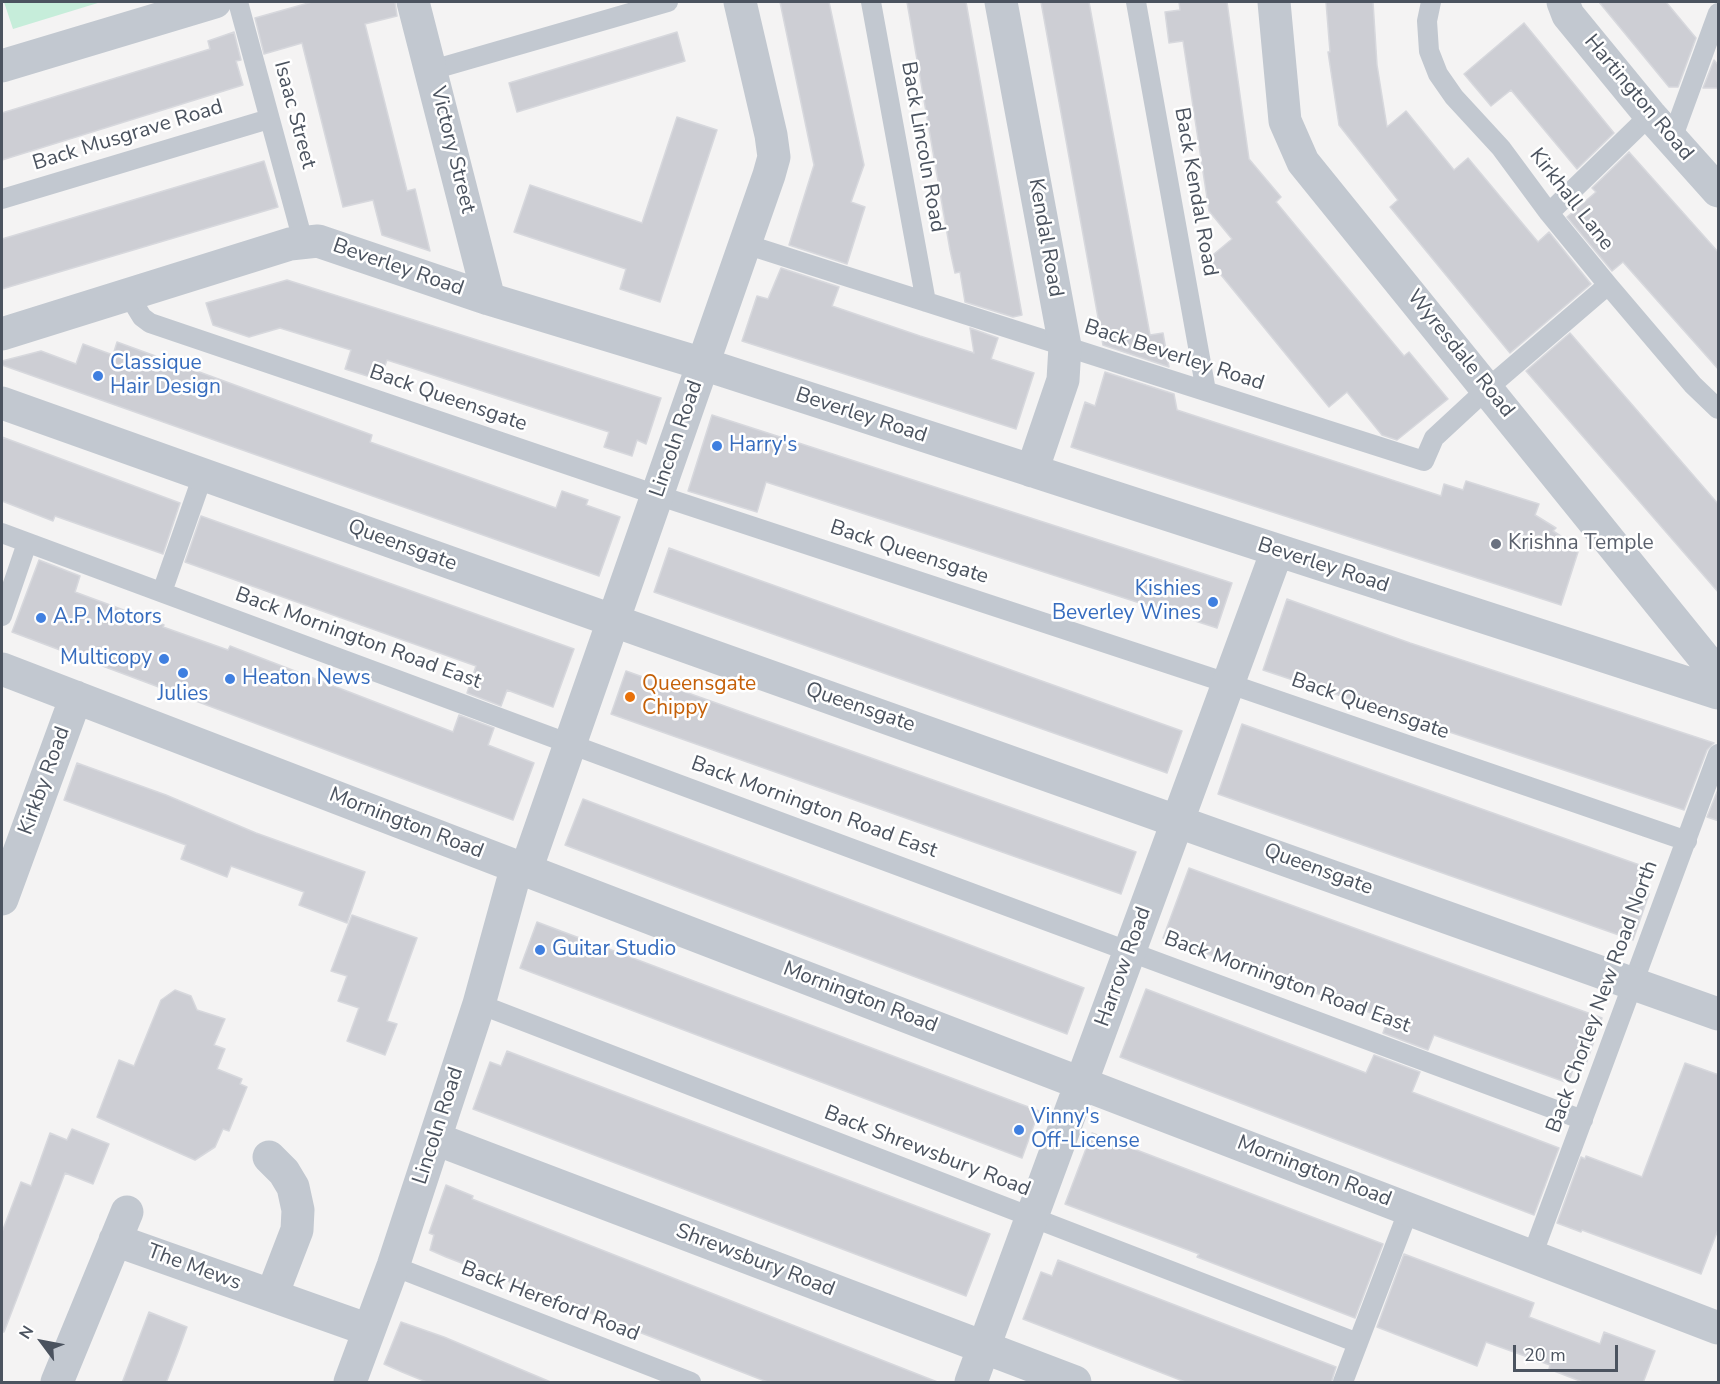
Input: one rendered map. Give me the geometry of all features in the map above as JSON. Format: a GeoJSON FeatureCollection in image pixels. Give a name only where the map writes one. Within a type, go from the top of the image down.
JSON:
{"type":"FeatureCollection","features":[{"type":"Feature","properties":{"kind":"street"},"geometry":{"type":"LineString","coordinates":[[2,66],[215,2]]}},
{"type":"Feature","properties":{"kind":"street","name":"Victory Street"},"geometry":{"type":"LineString","coordinates":[[413,2],[489,299]]}},
{"type":"Feature","properties":{"kind":"street","name":"Lincoln Road"},"geometry":{"type":"LineString","coordinates":[[350,1383],[436,1139],[522,868],[614,621],[774,157],[740,2]]}},
{"type":"Feature","properties":{"kind":"street","name":"Kendal Road"},"geometry":{"type":"LineString","coordinates":[[1001,2],[1065,346],[1062,380],[1032,471]]}},
{"type":"Feature","properties":{"kind":"street","name":"Wyresdale Road"},"geometry":{"type":"LineString","coordinates":[[1274,2],[1285,121],[1303,162],[1719,675]]}},
{"type":"Feature","properties":{"kind":"street","name":"Hartington Road"},"geometry":{"type":"LineString","coordinates":[[1563,2],[1568,15],[1650,115],[1719,191]]}},
{"type":"Feature","properties":{"kind":"street","name":"Beverley Road"},"geometry":{"type":"LineString","coordinates":[[2,333],[303,241],[318,241],[489,299],[703,364],[1719,693]]}},
{"type":"Feature","properties":{"kind":"street","name":"Queensgate"},"geometry":{"type":"LineString","coordinates":[[2,403],[1719,1014]]}},
{"type":"Feature","properties":{"kind":"street","name":"Harrow Road"},"geometry":{"type":"LineString","coordinates":[[971,1383],[1277,551]]}},
{"type":"Feature","properties":{"kind":"street","name":"Mornington Road"},"geometry":{"type":"LineString","coordinates":[[2,669],[1719,1328]]}},
{"type":"Feature","properties":{"kind":"street","name":"Kirkby Road"},"geometry":{"type":"LineString","coordinates":[[2,899],[76,697]]}},
{"type":"Feature","properties":{"kind":"street","name":"Shrewsbury Road"},"geometry":{"type":"LineString","coordinates":[[436,1139],[1075,1383]]}},
{"type":"Feature","properties":{"kind":"street"},"geometry":{"type":"LineString","coordinates":[[269,1157],[284,1172],[293,1187],[298,1210],[297,1230],[272,1296]]}},
{"type":"Feature","properties":{"kind":"street","name":"The Mews"},"geometry":{"type":"LineString","coordinates":[[57,1383],[121,1226],[272,1296],[369,1330]]}},
{"type":"Feature","properties":{"kind":"lane","name":"Isaac Street"},"geometry":{"type":"LineString","coordinates":[[238,2],[303,241]]}},
{"type":"Feature","properties":{"kind":"lane"},"geometry":{"type":"LineString","coordinates":[[432,70],[668,2]]}},
{"type":"Feature","properties":{"kind":"lane","name":"Back Lincoln Road"},"geometry":{"type":"LineString","coordinates":[[871,2],[926,302]]}},
{"type":"Feature","properties":{"kind":"lane","name":"Back Kendal Road"},"geometry":{"type":"LineString","coordinates":[[1136,2],[1206,391]]}},
{"type":"Feature","properties":{"kind":"lane","name":"Kirkhall Lane"},"geometry":{"type":"LineString","coordinates":[[1431,2],[1427,21],[1429,51],[1438,74],[1454,97],[1501,148],[1548,213],[1608,285],[1694,385],[1719,409]]}},
{"type":"Feature","properties":{"kind":"lane"},"geometry":{"type":"LineString","coordinates":[[1672,139],[1719,13]]}},
{"type":"Feature","properties":{"kind":"lane"},"geometry":{"type":"LineString","coordinates":[[1548,213],[1650,115]]}},
{"type":"Feature","properties":{"kind":"lane","name":"Back Musgrave Road"},"geometry":{"type":"LineString","coordinates":[[2,199],[269,119]]}},
{"type":"Feature","properties":{"kind":"lane","name":"Back Beverley Road"},"geometry":{"type":"LineString","coordinates":[[745,244],[1424,461],[1434,438],[1488,388]]}},
{"type":"Feature","properties":{"kind":"lane"},"geometry":{"type":"LineString","coordinates":[[1488,388],[1608,285]]}},
{"type":"Feature","properties":{"kind":"lane","name":"Back Queensgate"},"geometry":{"type":"LineString","coordinates":[[128,294],[142,317],[150,323],[657,495],[1227,683],[1686,841]]}},
{"type":"Feature","properties":{"kind":"lane"},"geometry":{"type":"LineString","coordinates":[[162,592],[203,476]]}},
{"type":"Feature","properties":{"kind":"lane","name":"Back Mornington Road East"},"geometry":{"type":"LineString","coordinates":[[2,533],[1584,1120]]}},
{"type":"Feature","properties":{"kind":"lane"},"geometry":{"type":"LineString","coordinates":[[2,616],[27,543]]}},
{"type":"Feature","properties":{"kind":"lane","name":"Back Chorley New Road North"},"geometry":{"type":"LineString","coordinates":[[1532,1256],[1719,754]]}},
{"type":"Feature","properties":{"kind":"lane","name":"Back Shrewsbury Road"},"geometry":{"type":"LineString","coordinates":[[479,1004],[1358,1343]]}},
{"type":"Feature","properties":{"kind":"lane"},"geometry":{"type":"LineString","coordinates":[[1343,1383],[1409,1209]]}},
{"type":"Feature","properties":{"kind":"lane","name":"Back Hereford Road"},"geometry":{"type":"LineString","coordinates":[[393,1266],[691,1383]]}},
{"type":"Feature","properties":{"kind":"green space"},"geometry":{"type":"Polygon","coordinates":[[[4,2],[101,2],[13,29],[4,2]]]}},
{"type":"Feature","properties":{"kind":"building"},"geometry":{"type":"Polygon","coordinates":[[[312,2],[395,2],[397,16],[365,24],[407,191],[415,189],[430,251],[382,235],[373,200],[343,207],[302,43],[264,54],[255,18],[312,2]]]}},
{"type":"Feature","properties":{"kind":"building"},"geometry":{"type":"Polygon","coordinates":[[[780,2],[829,2],[864,165],[851,202],[865,207],[847,264],[789,245],[814,165],[780,2]]]}},
{"type":"Feature","properties":{"kind":"building"},"geometry":{"type":"Polygon","coordinates":[[[907,2],[966,2],[1022,315],[1013,317],[965,302],[960,272],[955,273],[950,250],[907,2]]]}},
{"type":"Feature","properties":{"kind":"building"},"geometry":{"type":"Polygon","coordinates":[[[1041,2],[1089,2],[1150,335],[1163,333],[1169,367],[1103,345],[1041,2]]]}},
{"type":"Feature","properties":{"kind":"building"},"geometry":{"type":"Polygon","coordinates":[[[1179,2],[1227,2],[1249,159],[1281,197],[1276,202],[1295,225],[1404,356],[1409,352],[1448,399],[1397,440],[1382,435],[1347,392],[1329,407],[1208,259],[1232,239],[1209,211],[1183,41],[1169,43],[1165,12],[1180,10],[1179,2]]]}},
{"type":"Feature","properties":{"kind":"building"},"geometry":{"type":"Polygon","coordinates":[[[1326,2],[1373,2],[1377,65],[1387,127],[1406,111],[1454,170],[1468,158],[1538,242],[1549,232],[1591,284],[1510,353],[1390,207],[1398,200],[1339,125],[1328,52],[1330,52],[1326,2]]]}},
{"type":"Feature","properties":{"kind":"building"},"geometry":{"type":"Polygon","coordinates":[[[1599,2],[1666,2],[1696,38],[1678,87],[1669,87],[1599,2]]]}},
{"type":"Feature","properties":{"kind":"building"},"geometry":{"type":"Polygon","coordinates":[[[1524,23],[1614,133],[1577,169],[1511,90],[1491,106],[1464,74],[1524,23]]]}},
{"type":"Feature","properties":{"kind":"building"},"geometry":{"type":"Polygon","coordinates":[[[234,32],[241,60],[236,61],[243,85],[2,160],[2,113],[210,49],[208,41],[234,32]]]}},
{"type":"Feature","properties":{"kind":"building"},"geometry":{"type":"Polygon","coordinates":[[[677,32],[685,61],[517,112],[509,83],[677,32]]]}},
{"type":"Feature","properties":{"kind":"building"},"geometry":{"type":"Polygon","coordinates":[[[1714,60],[1719,66],[1719,88],[1703,88],[1714,60]]]}},
{"type":"Feature","properties":{"kind":"building"},"geometry":{"type":"Polygon","coordinates":[[[677,117],[717,130],[660,302],[620,289],[626,269],[514,232],[530,185],[642,223],[677,117]]]}},
{"type":"Feature","properties":{"kind":"building"},"geometry":{"type":"Polygon","coordinates":[[[1629,152],[1719,253],[1719,370],[1623,262],[1612,271],[1567,217],[1596,192],[1592,188],[1629,152]]]}},
{"type":"Feature","properties":{"kind":"building"},"geometry":{"type":"Polygon","coordinates":[[[264,161],[278,207],[2,289],[2,239],[264,161]]]}},
{"type":"Feature","properties":{"kind":"building"},"geometry":{"type":"Polygon","coordinates":[[[781,268],[839,287],[832,306],[920,336],[974,353],[970,328],[998,338],[991,359],[1034,373],[1016,429],[742,341],[757,296],[768,299],[781,268]]]}},
{"type":"Feature","properties":{"kind":"building"},"geometry":{"type":"Polygon","coordinates":[[[287,280],[661,398],[646,444],[637,440],[632,456],[604,447],[609,432],[387,360],[380,380],[345,369],[351,350],[280,328],[249,337],[213,325],[206,303],[287,280]]]}},
{"type":"Feature","properties":{"kind":"building"},"geometry":{"type":"Polygon","coordinates":[[[1570,333],[1719,505],[1719,593],[1526,371],[1570,333]]]}},
{"type":"Feature","properties":{"kind":"building"},"geometry":{"type":"Polygon","coordinates":[[[117,342],[372,435],[370,442],[556,508],[562,491],[588,500],[586,505],[620,517],[599,576],[2,365],[2,361],[41,351],[76,364],[83,344],[113,355],[117,342]]]}},
{"type":"Feature","properties":{"kind":"building"},"geometry":{"type":"Polygon","coordinates":[[[1105,372],[1174,394],[1177,410],[1441,496],[1444,484],[1463,490],[1466,481],[1539,504],[1535,515],[1556,528],[1553,531],[1567,540],[1565,548],[1578,552],[1561,605],[1071,447],[1085,402],[1095,406],[1105,372]]]}},
{"type":"Feature","properties":{"kind":"building"},"geometry":{"type":"Polygon","coordinates":[[[712,415],[1232,583],[1217,628],[766,482],[757,512],[688,491],[712,415]]]}},
{"type":"Feature","properties":{"kind":"building"},"geometry":{"type":"Polygon","coordinates":[[[2,437],[180,503],[163,554],[55,516],[53,521],[2,501],[2,437]]]}},
{"type":"Feature","properties":{"kind":"building"},"geometry":{"type":"Polygon","coordinates":[[[201,516],[574,649],[553,707],[507,690],[501,706],[467,693],[476,666],[185,562],[201,516]]]}},
{"type":"Feature","properties":{"kind":"building"},"geometry":{"type":"Polygon","coordinates":[[[669,548],[1182,731],[1167,773],[654,592],[669,548]]]}},
{"type":"Feature","properties":{"kind":"building"},"geometry":{"type":"Polygon","coordinates":[[[39,560],[80,576],[75,592],[164,625],[163,627],[228,650],[230,646],[453,732],[459,715],[494,728],[488,745],[534,763],[513,820],[12,632],[39,560]]]}},
{"type":"Feature","properties":{"kind":"building"},"geometry":{"type":"Polygon","coordinates":[[[1287,599],[1410,643],[1714,743],[1707,750],[1684,810],[1263,670],[1287,599]]]}},
{"type":"Feature","properties":{"kind":"building"},"geometry":{"type":"Polygon","coordinates":[[[626,671],[1136,852],[1121,894],[611,714],[626,671]]]}},
{"type":"Feature","properties":{"kind":"building"},"geometry":{"type":"Polygon","coordinates":[[[1242,724],[1648,868],[1640,891],[1649,894],[1633,940],[1218,794],[1242,724]]]}},
{"type":"Feature","properties":{"kind":"building"},"geometry":{"type":"Polygon","coordinates":[[[77,763],[166,795],[256,833],[365,872],[347,923],[299,905],[304,892],[231,866],[227,877],[181,859],[186,845],[64,800],[77,763]]]}},
{"type":"Feature","properties":{"kind":"building"},"geometry":{"type":"Polygon","coordinates":[[[1719,787],[1719,821],[1707,817],[1719,787]]]}},
{"type":"Feature","properties":{"kind":"building"},"geometry":{"type":"Polygon","coordinates":[[[583,799],[1084,988],[1067,1034],[565,845],[583,799]]]}},
{"type":"Feature","properties":{"kind":"building"},"geometry":{"type":"Polygon","coordinates":[[[1189,868],[1602,1018],[1586,1064],[1577,1060],[1568,1083],[1434,1035],[1428,1050],[1383,1033],[1388,1019],[1163,938],[1189,868]]]}},
{"type":"Feature","properties":{"kind":"building"},"geometry":{"type":"Polygon","coordinates":[[[352,915],[417,938],[387,1021],[397,1024],[385,1055],[347,1041],[359,1008],[338,1001],[347,976],[331,971],[352,915]]]}},
{"type":"Feature","properties":{"kind":"building"},"geometry":{"type":"Polygon","coordinates":[[[537,922],[1039,1111],[1022,1158],[520,968],[537,922]]]}},
{"type":"Feature","properties":{"kind":"building"},"geometry":{"type":"Polygon","coordinates":[[[1146,989],[1366,1073],[1374,1055],[1420,1072],[1412,1092],[1559,1148],[1534,1215],[1120,1057],[1146,989]]]}},
{"type":"Feature","properties":{"kind":"building"},"geometry":{"type":"Polygon","coordinates":[[[175,990],[191,996],[197,1010],[225,1019],[214,1045],[225,1049],[217,1069],[242,1079],[240,1084],[247,1087],[229,1131],[223,1129],[215,1147],[195,1160],[97,1117],[119,1060],[134,1066],[161,1000],[175,990]]]}},
{"type":"Feature","properties":{"kind":"building"},"geometry":{"type":"Polygon","coordinates":[[[507,1051],[990,1234],[966,1296],[473,1109],[490,1062],[501,1066],[507,1051]]]}},
{"type":"Feature","properties":{"kind":"building"},"geometry":{"type":"Polygon","coordinates":[[[1685,1063],[1719,1075],[1719,1227],[1701,1274],[1557,1223],[1581,1157],[1585,1159],[1586,1156],[1642,1177],[1685,1063]]]}},
{"type":"Feature","properties":{"kind":"building"},"geometry":{"type":"Polygon","coordinates":[[[72,1129],[109,1144],[93,1184],[65,1173],[4,1332],[2,1332],[2,1232],[21,1182],[31,1186],[50,1133],[67,1140],[72,1129]]]}},
{"type":"Feature","properties":{"kind":"building"},"geometry":{"type":"Polygon","coordinates":[[[1092,1133],[1383,1244],[1355,1318],[1197,1257],[1199,1254],[1065,1204],[1092,1133]]]}},
{"type":"Feature","properties":{"kind":"building"},"geometry":{"type":"Polygon","coordinates":[[[446,1185],[473,1196],[472,1199],[940,1383],[770,1383],[446,1257],[430,1250],[434,1235],[429,1233],[446,1185]]]}},
{"type":"Feature","properties":{"kind":"building"},"geometry":{"type":"Polygon","coordinates":[[[1404,1254],[1534,1303],[1529,1317],[1600,1344],[1604,1332],[1655,1351],[1643,1383],[1585,1383],[1549,1369],[1550,1365],[1486,1342],[1477,1366],[1377,1327],[1404,1254]]]}},
{"type":"Feature","properties":{"kind":"building"},"geometry":{"type":"Polygon","coordinates":[[[1058,1260],[1336,1367],[1331,1383],[1188,1383],[1023,1319],[1041,1272],[1052,1276],[1058,1260]]]}},
{"type":"Feature","properties":{"kind":"building"},"geometry":{"type":"Polygon","coordinates":[[[149,1312],[187,1327],[178,1352],[166,1383],[122,1383],[149,1312]]]}},
{"type":"Feature","properties":{"kind":"building"},"geometry":{"type":"Polygon","coordinates":[[[401,1322],[444,1337],[553,1383],[429,1383],[384,1364],[401,1322]]]}},
{"type":"Feature","properties":{"kind":"place","name":"Classique Hair Design"},"geometry":{"type":"Point","coordinates":[98,376]}},
{"type":"Feature","properties":{"kind":"place","name":"Harry's"},"geometry":{"type":"Point","coordinates":[717,446]}},
{"type":"Feature","properties":{"kind":"place","name":"Krishna Temple"},"geometry":{"type":"Point","coordinates":[1496,544]}},
{"type":"Feature","properties":{"kind":"place","name":"Kishies Beverley Wines"},"geometry":{"type":"Point","coordinates":[1213,602]}},
{"type":"Feature","properties":{"kind":"place","name":"A.P. Motors"},"geometry":{"type":"Point","coordinates":[41,618]}},
{"type":"Feature","properties":{"kind":"place","name":"Multicopy"},"geometry":{"type":"Point","coordinates":[164,659]}},
{"type":"Feature","properties":{"kind":"place","name":"Julies"},"geometry":{"type":"Point","coordinates":[183,673]}},
{"type":"Feature","properties":{"kind":"place","name":"Heaton News"},"geometry":{"type":"Point","coordinates":[230,679]}},
{"type":"Feature","properties":{"kind":"place","name":"Queensgate Chippy"},"geometry":{"type":"Point","coordinates":[630,697]}},
{"type":"Feature","properties":{"kind":"place","name":"Guitar Studio"},"geometry":{"type":"Point","coordinates":[540,950]}},
{"type":"Feature","properties":{"kind":"place","name":"Vinny's Off-License"},"geometry":{"type":"Point","coordinates":[1019,1130]}}]}
